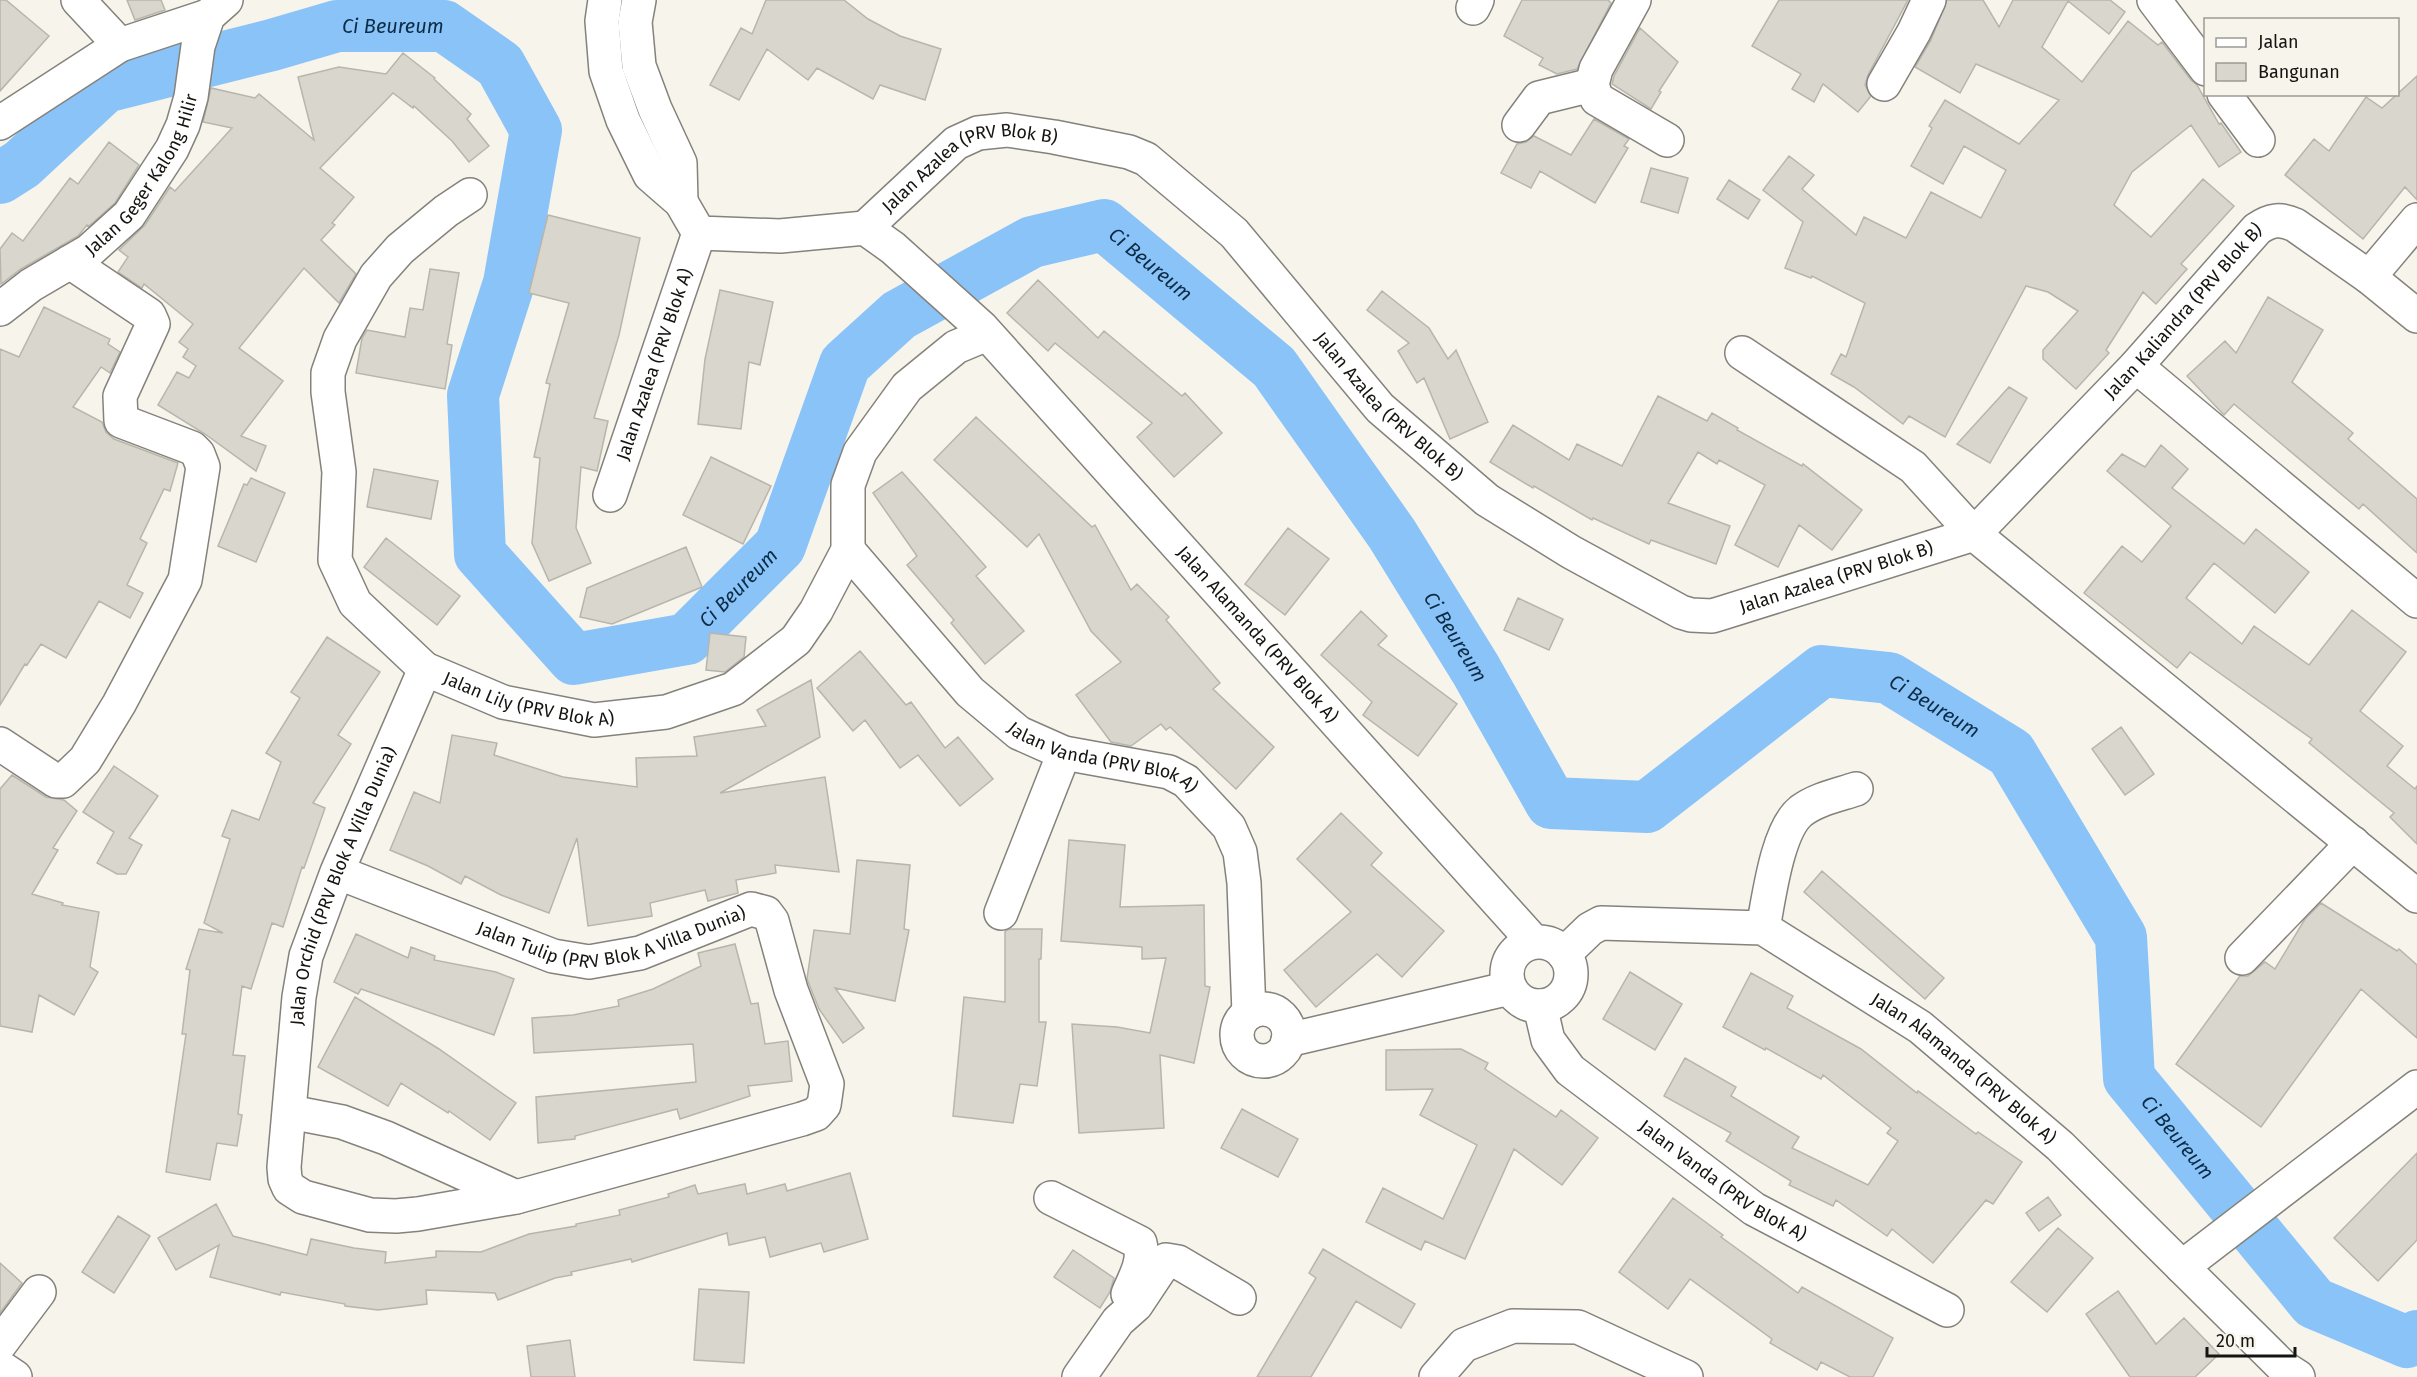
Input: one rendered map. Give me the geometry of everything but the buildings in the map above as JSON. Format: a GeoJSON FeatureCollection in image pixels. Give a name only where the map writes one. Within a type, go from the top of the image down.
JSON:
{"type":"FeatureCollection","features":[{"type":"Feature","properties":{"kind":"street"},"geometry":{"type":"LineString","coordinates":[[78,0],[120,45]]}},
{"type":"Feature","properties":{"kind":"street"},"geometry":{"type":"LineString","coordinates":[[605,0],[602,21],[606,71],[623,120],[650,175],[681,202],[699,233],[780,236],[865,228]]}},
{"type":"Feature","properties":{"kind":"street"},"geometry":{"type":"LineString","coordinates":[[639,0],[635,22],[639,66],[655,109],[680,163],[681,202]]}},
{"type":"Feature","properties":{"kind":"street"},"geometry":{"type":"LineString","coordinates":[[1634,0],[1596,69],[1592,85],[1597,99],[1667,140]]}},
{"type":"Feature","properties":{"kind":"street"},"geometry":{"type":"LineString","coordinates":[[1884,84],[1914,32],[1929,0]]}},
{"type":"Feature","properties":{"kind":"street"},"geometry":{"type":"LineString","coordinates":[[2154,0],[2204,68]]}},
{"type":"Feature","properties":{"kind":"street"},"geometry":{"type":"LineString","coordinates":[[0,123],[120,45],[210,21]]}},
{"type":"Feature","properties":{"kind":"street","name":"Jalan Geger Kalong Hilir"},"geometry":{"type":"LineString","coordinates":[[0,309],[31,285],[89,251],[129,215],[172,149],[183,125],[210,21]]}},
{"type":"Feature","properties":{"kind":"street"},"geometry":{"type":"LineString","coordinates":[[1519,125],[1539,98],[1592,85]]}},
{"type":"Feature","properties":{"kind":"street"},"geometry":{"type":"LineString","coordinates":[[2225,96],[2258,140]]}},
{"type":"Feature","properties":{"kind":"street","name":"Jalan Azalea (PRV Blok B)"},"geometry":{"type":"LineString","coordinates":[[865,228],[956,143],[978,134],[1007,130],[1042,135],[1129,152],[1146,159],[1234,233],[1380,408],[1487,500],[1571,552],[1681,612],[1691,615],[1712,616],[1974,534]]}},
{"type":"Feature","properties":{"kind":"street","name":"Jalan Lily (PRV Blok A)"},"geometry":{"type":"LineString","coordinates":[[470,195],[446,210],[400,249],[376,276],[340,339],[328,373],[328,392],[339,472],[335,561],[355,603],[425,669],[503,702],[594,720],[666,712],[733,689],[796,640],[816,611],[848,550],[848,485],[860,452],[907,387],[956,347],[984,331]]}},
{"type":"Feature","properties":{"kind":"street","name":"Jalan Kaliandra (PRV Blok B)"},"geometry":{"type":"LineString","coordinates":[[1974,534],[2136,366],[2257,229],[2265,224],[2284,220],[2295,225],[2368,277],[2417,316]]}},
{"type":"Feature","properties":{"kind":"street"},"geometry":{"type":"LineString","coordinates":[[2368,277],[2417,220]]}},
{"type":"Feature","properties":{"kind":"street","name":"Jalan Alamanda (PRV Blok A)"},"geometry":{"type":"LineString","coordinates":[[865,228],[893,248],[984,331],[1534,942]]}},
{"type":"Feature","properties":{"kind":"street","name":"Jalan Azalea (PRV Blok A)"},"geometry":{"type":"LineString","coordinates":[[610,495],[699,233]]}},
{"type":"Feature","properties":{"kind":"street"},"geometry":{"type":"LineString","coordinates":[[0,744],[56,781],[63,781],[85,760],[143,662],[185,580],[196,519],[203,467],[198,454],[192,448],[121,421],[120,396],[153,324],[150,315],[70,262]]}},
{"type":"Feature","properties":{"kind":"street"},"geometry":{"type":"LineString","coordinates":[[1742,353],[1913,466],[1974,534],[2417,896]]}},
{"type":"Feature","properties":{"kind":"street"},"geometry":{"type":"LineString","coordinates":[[2136,366],[2417,601]]}},
{"type":"Feature","properties":{"kind":"street","name":"Jalan Vanda (PRV Blok A)"},"geometry":{"type":"LineString","coordinates":[[848,550],[970,692],[1019,733],[1064,753],[1169,772],[1186,781],[1229,827],[1240,852],[1245,883],[1249,1013],[1240,1021],[1237,1032],[1238,1043],[1243,1053],[1253,1060],[1264,1061],[1275,1058],[1284,1051],[1288,1040],[1510,988]]}},
{"type":"Feature","properties":{"kind":"street","name":"Jalan Orchid (PRV Blok A Villa Dunia)"},"geometry":{"type":"LineString","coordinates":[[425,669],[337,872],[306,956],[299,997],[285,1179],[289,1188],[303,1197],[370,1215],[396,1216],[516,1197],[802,1119],[816,1114],[824,1105]]}},
{"type":"Feature","properties":{"kind":"street"},"geometry":{"type":"LineString","coordinates":[[1001,913],[1064,753]]}},
{"type":"Feature","properties":{"kind":"street"},"geometry":{"type":"LineString","coordinates":[[1564,954],[1590,929],[1602,923],[1764,928],[1776,862],[1791,821],[1801,811],[1818,801],[1856,789]]}},
{"type":"Feature","properties":{"kind":"street"},"geometry":{"type":"LineString","coordinates":[[2242,958],[2353,843]]}},
{"type":"Feature","properties":{"kind":"street","name":"Jalan Tulip (PRV Blok A Villa Dunia)"},"geometry":{"type":"LineString","coordinates":[[337,872],[553,956],[589,962],[640,952],[751,909],[766,913],[772,921],[791,990],[827,1084],[824,1105]]}},
{"type":"Feature","properties":{"kind":"street","name":"Jalan Alamanda (PRV Blok A)"},"geometry":{"type":"LineString","coordinates":[[1764,928],[1920,1027],[2060,1146],[2284,1368],[2298,1377]]}},
{"type":"Feature","properties":{"kind":"street"},"geometry":{"type":"LineString","coordinates":[[1534,942],[1545,942],[1555,947],[1564,954],[1569,964],[1571,976],[1568,987],[1552,1004],[1540,1006],[1523,1002],[1510,988],[1508,969],[1510,959],[1516,951],[1534,942]]}},
{"type":"Feature","properties":{"kind":"street","name":"Jalan Vanda (PRV Blok A)"},"geometry":{"type":"LineString","coordinates":[[1540,1006],[1548,1040],[1570,1070],[1754,1209],[1947,1310]]}},
{"type":"Feature","properties":{"kind":"street"},"geometry":{"type":"LineString","coordinates":[[2182,1267],[2417,1087]]}},
{"type":"Feature","properties":{"kind":"street"},"geometry":{"type":"LineString","coordinates":[[290,1112],[342,1122],[386,1138],[516,1197]]}},
{"type":"Feature","properties":{"kind":"street"},"geometry":{"type":"LineString","coordinates":[[1051,1198],[1140,1244],[1142,1252],[1139,1270],[1118,1321],[1079,1377]]}},
{"type":"Feature","properties":{"kind":"street"},"geometry":{"type":"LineString","coordinates":[[1118,1321],[1136,1305],[1166,1260],[1178,1262],[1239,1298]]}},
{"type":"Feature","properties":{"kind":"street"},"geometry":{"type":"LineString","coordinates":[[0,1344],[39,1292]]}},
{"type":"Feature","properties":{"kind":"street"},"geometry":{"type":"LineString","coordinates":[[1436,1377],[1464,1345],[1513,1326],[1578,1327],[1686,1377]]}},
{"type":"Feature","properties":{"kind":"street"},"geometry":{"type":"LineString","coordinates":[[0,1367],[15,1377]]}},
{"type":"Feature","properties":{"kind":"waterway","name":"Ci Beureum"},"geometry":{"type":"LineString","coordinates":[[0,178],[22,164],[105,87],[272,45],[337,26],[444,26],[500,65],[536,130],[509,283],[473,395],[480,554],[574,659],[687,639],[780,546],[845,364],[899,315],[1032,242],[1104,225],[1274,367],[1392,534],[1476,670],[1551,803],[1647,807],[1822,671],[1889,678],[2011,753],[2121,937],[2129,1078],[2314,1303],[2407,1342],[2417,1336]]}}]}
